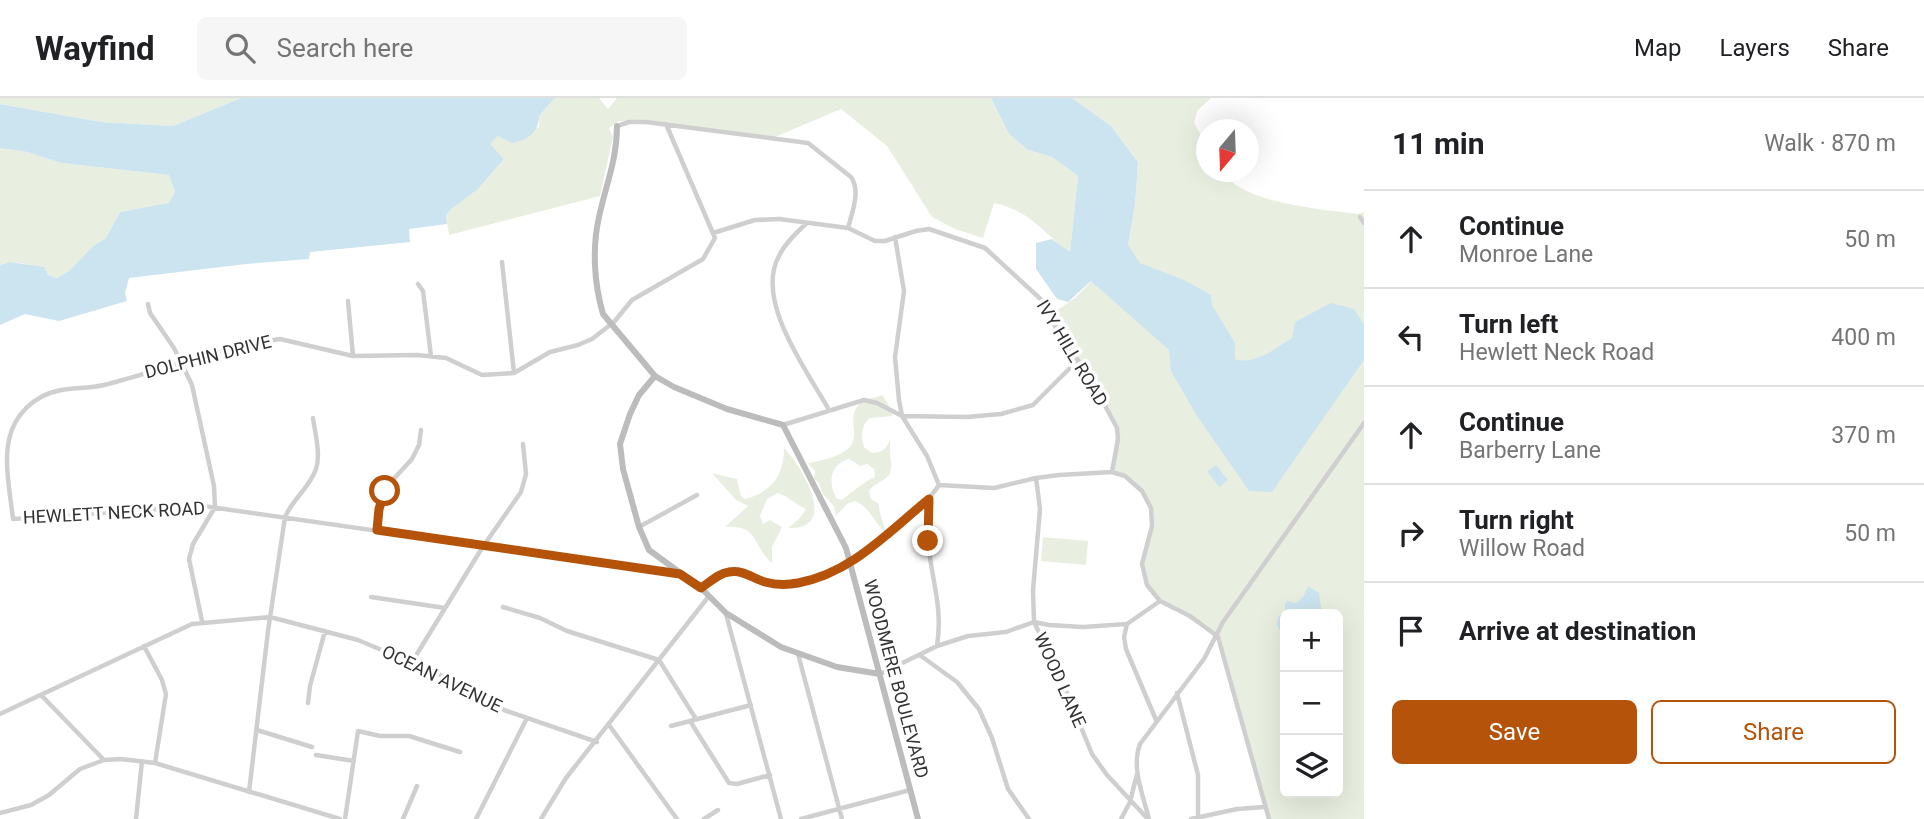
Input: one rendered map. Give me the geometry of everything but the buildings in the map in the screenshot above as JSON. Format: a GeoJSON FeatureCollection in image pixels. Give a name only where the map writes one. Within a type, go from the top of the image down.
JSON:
{"type":"FeatureCollection","features":[{"type":"Feature","properties":{"kind":"street"},"geometry":{"type":"LineString","coordinates":[[849,228],[856,193],[855,183],[808,143],[666,124],[629,122],[617,126],[616,157],[599,216],[595,249],[599,302],[603,314],[655,376],[691,396],[783,425],[864,400],[877,403],[902,416],[967,417],[1002,414],[1026,408],[1038,401],[1077,361]]}},
{"type":"Feature","properties":{"kind":"street"},"geometry":{"type":"LineString","coordinates":[[611,324],[632,300],[703,259],[715,238],[666,124]]}},
{"type":"Feature","properties":{"kind":"street"},"geometry":{"type":"LineString","coordinates":[[1360,217],[1364,223]]}},
{"type":"Feature","properties":{"kind":"street","name":"IVY HILL ROAD"},"geometry":{"type":"LineString","coordinates":[[713,233],[755,220],[779,219],[849,228],[875,241],[885,241],[929,229],[985,248],[1046,304],[1052,314],[1058,338],[1089,375],[1117,428],[1118,439],[1112,472]]}},
{"type":"Feature","properties":{"kind":"street"},"geometry":{"type":"LineString","coordinates":[[807,222],[779,254],[773,270],[773,284],[777,309],[786,335],[829,410]]}},
{"type":"Feature","properties":{"kind":"street"},"geometry":{"type":"LineString","coordinates":[[895,237],[904,291],[895,357],[902,416],[927,456],[939,485]]}},
{"type":"Feature","properties":{"kind":"street"},"geometry":{"type":"LineString","coordinates":[[502,262],[514,373]]}},
{"type":"Feature","properties":{"kind":"street"},"geometry":{"type":"LineString","coordinates":[[418,284],[423,291],[431,356]]}},
{"type":"Feature","properties":{"kind":"street"},"geometry":{"type":"LineString","coordinates":[[348,301],[353,356]]}},
{"type":"Feature","properties":{"kind":"street"},"geometry":{"type":"LineString","coordinates":[[148,304],[151,315],[166,334],[192,385],[214,486],[215,507],[193,544],[189,559],[202,621]]}},
{"type":"Feature","properties":{"kind":"street","name":"DOLPHIN DRIVE"},"geometry":{"type":"LineString","coordinates":[[12,510],[9,442],[14,426],[26,407],[55,391],[102,385],[242,345],[274,339],[294,341],[353,356],[431,356],[455,360],[482,375],[514,373],[550,352],[585,342],[611,324]]}},
{"type":"Feature","properties":{"kind":"street"},"geometry":{"type":"LineString","coordinates":[[655,376],[629,414],[620,444],[623,469],[639,527],[649,550],[701,588],[726,613],[781,647],[837,667],[880,674],[937,646],[968,636],[1006,632],[1034,622],[1083,627],[1127,624],[1160,601]]}},
{"type":"Feature","properties":{"kind":"street"},"geometry":{"type":"LineString","coordinates":[[249,792],[285,517],[316,468],[313,418]]}},
{"type":"Feature","properties":{"kind":"street"},"geometry":{"type":"LineString","coordinates":[[1121,819],[1136,783],[1140,744],[1203,659],[1223,622],[1364,424]]}},
{"type":"Feature","properties":{"kind":"street","name":"WOODMERE BOULEVARD"},"geometry":{"type":"LineString","coordinates":[[783,425],[842,537],[918,819]]}},
{"type":"Feature","properties":{"kind":"street"},"geometry":{"type":"LineString","coordinates":[[377,530],[383,495],[412,459],[419,445],[421,430]]}},
{"type":"Feature","properties":{"kind":"street"},"geometry":{"type":"LineString","coordinates":[[412,662],[484,545],[516,500],[524,484],[526,463],[523,444]]}},
{"type":"Feature","properties":{"kind":"street"},"geometry":{"type":"LineString","coordinates":[[939,485],[994,488],[1036,478],[1112,472],[1125,476],[1136,485],[1151,508],[1152,526],[1142,569],[1147,585],[1160,601],[1190,616],[1217,636],[1269,819]]}},
{"type":"Feature","properties":{"kind":"street","name":"WOOD LANE"},"geometry":{"type":"LineString","coordinates":[[1036,478],[1040,509],[1033,590],[1034,622],[1093,754],[1130,802],[1148,819]]}},
{"type":"Feature","properties":{"kind":"street"},"geometry":{"type":"LineString","coordinates":[[701,588],[720,575],[734,571],[769,583],[795,583],[823,576],[884,539],[929,499],[939,485]]}},
{"type":"Feature","properties":{"kind":"street"},"geometry":{"type":"LineString","coordinates":[[639,527],[697,495]]}},
{"type":"Feature","properties":{"kind":"street"},"geometry":{"type":"LineString","coordinates":[[929,499],[928,541],[939,607],[937,646]]}},
{"type":"Feature","properties":{"kind":"street","name":"HEWLETT NECK ROAD"},"geometry":{"type":"LineString","coordinates":[[12,510],[13,519],[215,507],[680,574]]}},
{"type":"Feature","properties":{"kind":"street"},"geometry":{"type":"LineString","coordinates":[[541,819],[566,778],[709,595]]}},
{"type":"Feature","properties":{"kind":"street"},"geometry":{"type":"LineString","coordinates":[[371,597],[445,608]]}},
{"type":"Feature","properties":{"kind":"street"},"geometry":{"type":"LineString","coordinates":[[503,607],[540,618],[566,631],[659,660],[729,783],[737,784],[770,775]]}},
{"type":"Feature","properties":{"kind":"street"},"geometry":{"type":"LineString","coordinates":[[726,613],[781,819]]}},
{"type":"Feature","properties":{"kind":"street","name":"OCEAN AVENUE"},"geometry":{"type":"LineString","coordinates":[[0,714],[192,624],[202,621],[271,617],[358,640],[443,676],[495,707],[597,741]]}},
{"type":"Feature","properties":{"kind":"street"},"geometry":{"type":"LineString","coordinates":[[1127,624],[1124,637],[1126,649],[1156,720]]}},
{"type":"Feature","properties":{"kind":"street"},"geometry":{"type":"LineString","coordinates":[[308,703],[325,631]]}},
{"type":"Feature","properties":{"kind":"street"},"geometry":{"type":"LineString","coordinates":[[144,646],[162,680],[166,694],[155,763]]}},
{"type":"Feature","properties":{"kind":"street"},"geometry":{"type":"LineString","coordinates":[[798,654],[842,819]]}},
{"type":"Feature","properties":{"kind":"street"},"geometry":{"type":"LineString","coordinates":[[921,656],[957,682],[979,709],[992,738],[1008,789],[1029,819]]}},
{"type":"Feature","properties":{"kind":"street"},"geometry":{"type":"LineString","coordinates":[[1177,693],[1198,775],[1198,818]]}},
{"type":"Feature","properties":{"kind":"street"},"geometry":{"type":"LineString","coordinates":[[40,695],[104,760]]}},
{"type":"Feature","properties":{"kind":"street"},"geometry":{"type":"LineString","coordinates":[[671,726],[751,705]]}},
{"type":"Feature","properties":{"kind":"street"},"geometry":{"type":"LineString","coordinates":[[476,819],[527,718]]}},
{"type":"Feature","properties":{"kind":"street"},"geometry":{"type":"LineString","coordinates":[[609,725],[677,819]]}},
{"type":"Feature","properties":{"kind":"street"},"geometry":{"type":"LineString","coordinates":[[257,730],[312,747]]}},
{"type":"Feature","properties":{"kind":"street"},"geometry":{"type":"LineString","coordinates":[[345,819],[358,731],[380,736],[409,736],[460,752]]}},
{"type":"Feature","properties":{"kind":"street"},"geometry":{"type":"LineString","coordinates":[[316,755],[354,761]]}},
{"type":"Feature","properties":{"kind":"street"},"geometry":{"type":"LineString","coordinates":[[0,813],[31,805],[49,795],[80,769],[104,760],[155,763],[340,819]]}},
{"type":"Feature","properties":{"kind":"street"},"geometry":{"type":"LineString","coordinates":[[136,819],[142,761]]}},
{"type":"Feature","properties":{"kind":"street"},"geometry":{"type":"LineString","coordinates":[[1137,768],[1148,819]]}},
{"type":"Feature","properties":{"kind":"street"},"geometry":{"type":"LineString","coordinates":[[403,819],[417,786]]}},
{"type":"Feature","properties":{"kind":"street"},"geometry":{"type":"LineString","coordinates":[[801,819],[911,790]]}},
{"type":"Feature","properties":{"kind":"street"},"geometry":{"type":"LineString","coordinates":[[1191,819],[1265,807]]}},
{"type":"Feature","properties":{"kind":"street"},"geometry":{"type":"LineString","coordinates":[[704,819],[718,810]]}},
{"type":"Feature","properties":{"kind":"green space"},"geometry":{"type":"Polygon","coordinates":[[[0,98],[241,98],[173,126],[101,122],[0,104],[0,98]]]}},
{"type":"Feature","properties":{"kind":"green space"},"geometry":{"type":"Polygon","coordinates":[[[555,98],[599,98],[608,109],[617,98],[991,98],[1009,134],[1028,150],[1052,157],[1078,176],[1070,253],[1027,217],[994,203],[983,238],[955,229],[932,217],[887,146],[841,109],[775,137],[649,121],[619,121],[609,128],[613,137],[600,196],[449,235],[446,216],[450,210],[477,190],[504,159],[489,144],[498,136],[539,127],[539,116],[555,98]]]}},
{"type":"Feature","properties":{"kind":"green space"},"geometry":{"type":"Polygon","coordinates":[[[1072,98],[1211,98],[1197,111],[1194,123],[1196,182],[1232,182],[1265,198],[1285,203],[1358,214],[1364,212],[1364,819],[1270,819],[1217,637],[1161,599],[1148,586],[1143,575],[1143,564],[1150,530],[1149,506],[1136,486],[1112,472],[1117,428],[1085,368],[1063,346],[1055,329],[1052,314],[1076,297],[1128,244],[1135,205],[1138,162],[1111,126],[1072,98]]]}},
{"type":"Feature","properties":{"kind":"green space"},"geometry":{"type":"Polygon","coordinates":[[[0,148],[27,152],[61,163],[169,175],[175,192],[170,203],[120,212],[106,238],[92,247],[69,271],[57,278],[23,264],[0,265],[0,148]]]}},
{"type":"Feature","properties":{"kind":"green space"},"geometry":{"type":"Polygon","coordinates":[[[882,395],[893,416],[870,418],[863,427],[862,435],[864,447],[872,453],[884,449],[891,438],[890,474],[869,491],[871,499],[879,504],[886,533],[864,507],[855,501],[847,504],[836,516],[834,506],[822,493],[819,483],[814,479],[815,471],[808,463],[831,458],[845,451],[852,444],[854,436],[855,410],[863,400],[882,395]],[[849,459],[834,469],[832,486],[836,498],[842,500],[875,477],[874,469],[867,464],[860,466],[849,459]]]}},
{"type":"Feature","properties":{"kind":"green space"},"geometry":{"type":"Polygon","coordinates":[[[784,448],[807,481],[815,508],[812,519],[804,526],[788,528],[806,509],[778,493],[767,499],[760,516],[763,524],[770,520],[782,527],[772,547],[772,563],[750,533],[736,527],[725,527],[748,506],[736,500],[712,473],[737,479],[741,496],[745,499],[754,496],[775,481],[782,466],[784,448]]]}},
{"type":"Feature","properties":{"kind":"green space"},"geometry":{"type":"Polygon","coordinates":[[[1043,537],[1088,541],[1086,565],[1041,561],[1043,537]]]}},
{"type":"Feature","properties":{"kind":"water"},"geometry":{"type":"Polygon","coordinates":[[[241,98],[555,98],[539,116],[535,131],[528,137],[512,143],[498,136],[490,144],[504,159],[477,190],[450,210],[446,216],[447,224],[409,229],[410,242],[310,252],[309,259],[129,278],[125,293],[127,301],[59,321],[25,314],[0,325],[0,265],[10,262],[44,267],[48,275],[57,278],[69,271],[92,247],[106,238],[120,212],[169,203],[175,192],[169,175],[61,163],[27,152],[0,148],[0,104],[101,122],[173,126],[241,98]]]}},
{"type":"Feature","properties":{"kind":"water"},"geometry":{"type":"Polygon","coordinates":[[[991,98],[1072,98],[1111,126],[1138,162],[1135,205],[1128,245],[1140,263],[1184,280],[1211,295],[1212,305],[1235,343],[1235,359],[1250,360],[1272,351],[1292,338],[1295,322],[1331,303],[1354,309],[1364,324],[1364,360],[1272,492],[1249,491],[1197,416],[1171,371],[1169,350],[1091,281],[1068,302],[1057,299],[1036,269],[1036,243],[1052,239],[1070,252],[1078,176],[1052,157],[1028,150],[1009,134],[991,98]]]}},
{"type":"Feature","properties":{"kind":"water"},"geometry":{"type":"Polygon","coordinates":[[[1216,465],[1228,480],[1219,487],[1207,471],[1216,465]]]}},
{"type":"Feature","properties":{"kind":"water"},"geometry":{"type":"Polygon","coordinates":[[[1308,586],[1319,593],[1321,609],[1285,609],[1287,601],[1296,603],[1303,597],[1308,586]]]}},
{"type":"Feature","properties":{"kind":"route"},"geometry":{"type":"LineString","coordinates":[[385,491],[379,509],[377,530],[680,574],[701,588],[720,575],[734,571],[778,585],[823,576],[842,567],[884,539],[929,499],[928,541]]}}]}
